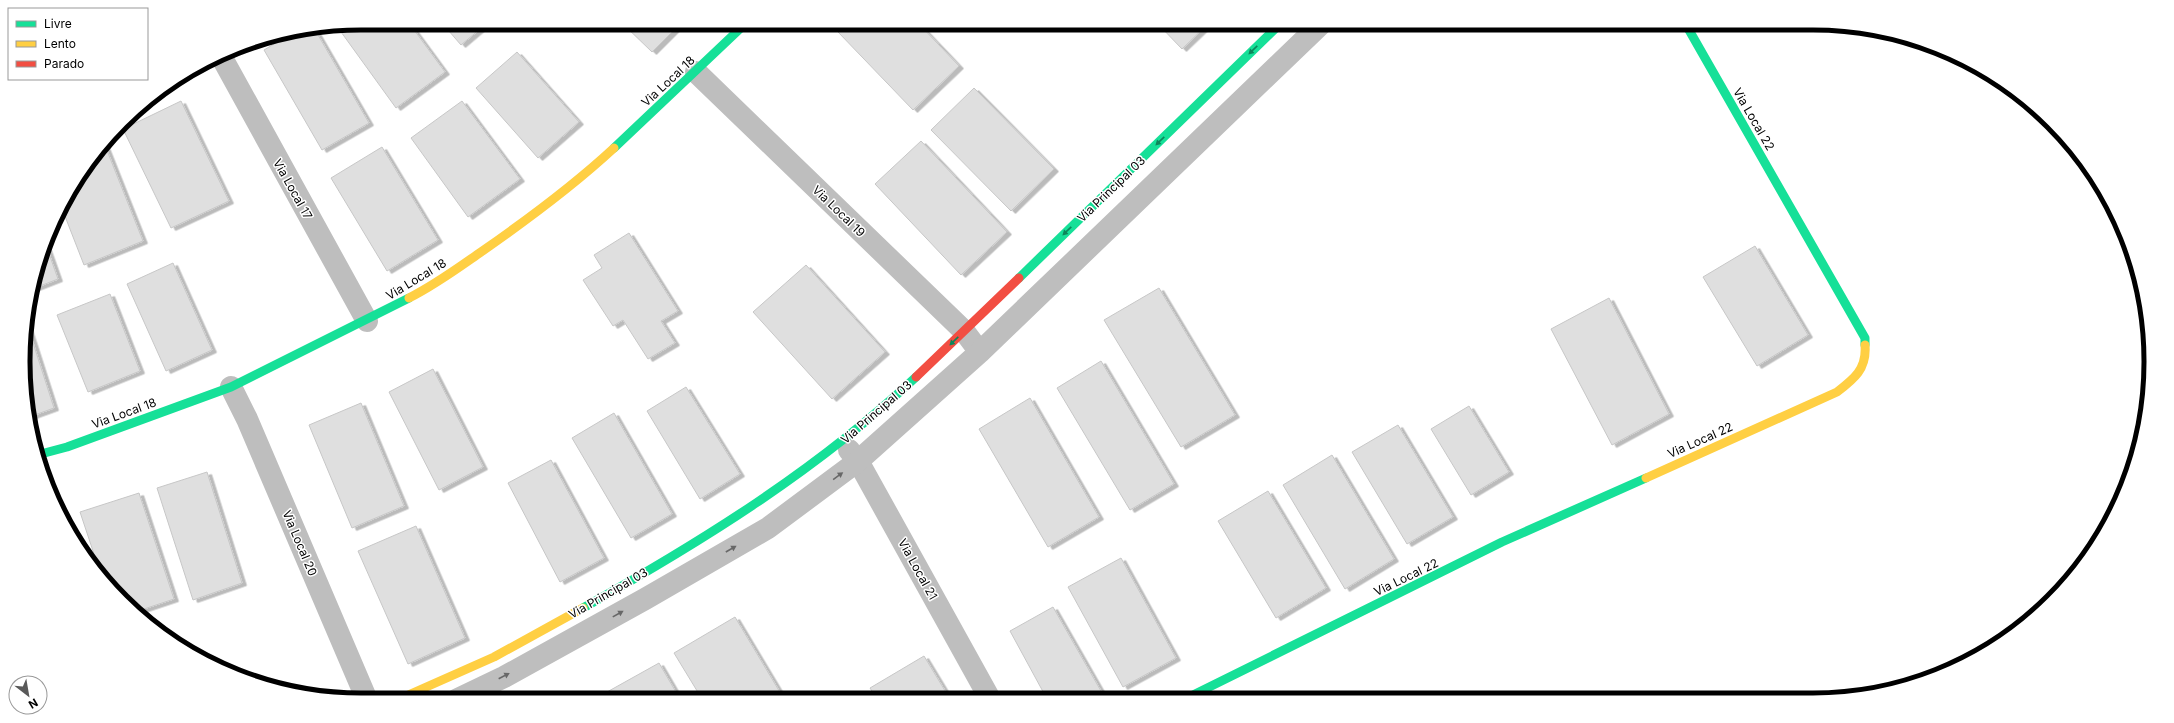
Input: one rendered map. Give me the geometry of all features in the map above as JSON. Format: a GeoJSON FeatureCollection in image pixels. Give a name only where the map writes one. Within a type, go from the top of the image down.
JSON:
{"type":"FeatureCollection","features":[{"type":"Feature","properties":{"kind":"street","name":"Via Local 18"},"geometry":{"type":"LineString","coordinates":[[43,453],[67,447],[231,387],[427,289],[511,231],[598,163],[739,30]]}},
{"type":"Feature","properties":{"kind":"street","name":"Via Principal 03"},"geometry":{"type":"LineString","coordinates":[[412,693],[494,657],[607,594],[731,521],[842,441],[906,386],[964,331],[1274,30]]}},
{"type":"Feature","properties":{"kind":"street","name":"Via Principal 03"},"geometry":{"type":"LineString","coordinates":[[471,693],[504,677],[645,599],[768,528],[858,461],[980,352],[1315,30]]}},
{"type":"Feature","properties":{"kind":"street","name":"Via Local 22"},"geometry":{"type":"LineString","coordinates":[[1197,693],[1502,542],[1837,392],[1859,374],[1867,358],[1865,338],[1689,30]]}},
{"type":"Feature","properties":{"kind":"street","name":"Via Local 17"},"geometry":{"type":"LineString","coordinates":[[223,60],[367,320]]}},
{"type":"Feature","properties":{"kind":"street","name":"Via Local 19"},"geometry":{"type":"LineString","coordinates":[[696,72],[964,331],[980,352]]}},
{"type":"Feature","properties":{"kind":"street","name":"Via Local 20"},"geometry":{"type":"LineString","coordinates":[[231,387],[247,419],[364,693]]}},
{"type":"Feature","properties":{"kind":"street","name":"Via Local 21"},"geometry":{"type":"LineString","coordinates":[[842,441],[858,461],[987,693]]}},
{"type":"Feature","properties":{"kind":"building"},"geometry":{"type":"Polygon","coordinates":[[[414,30],[445,72],[396,108],[340,31],[414,30]]]}},
{"type":"Feature","properties":{"kind":"building"},"geometry":{"type":"Polygon","coordinates":[[[448,30],[479,30],[461,45],[448,30]]]}},
{"type":"Feature","properties":{"kind":"building"},"geometry":{"type":"Polygon","coordinates":[[[629,30],[674,30],[652,52],[629,30]]]}},
{"type":"Feature","properties":{"kind":"building"},"geometry":{"type":"Polygon","coordinates":[[[840,30],[925,30],[959,66],[913,110],[838,32],[840,30]]]}},
{"type":"Feature","properties":{"kind":"building"},"geometry":{"type":"Polygon","coordinates":[[[1164,30],[1202,30],[1182,49],[1164,30]]]}},
{"type":"Feature","properties":{"kind":"building"},"geometry":{"type":"Polygon","coordinates":[[[317,33],[369,123],[322,150],[264,50],[281,40],[317,33]]]}},
{"type":"Feature","properties":{"kind":"building"},"geometry":{"type":"Polygon","coordinates":[[[517,52],[579,122],[538,158],[476,88],[517,52]]]}},
{"type":"Feature","properties":{"kind":"building"},"geometry":{"type":"Polygon","coordinates":[[[974,88],[1054,169],[1011,211],[931,130],[974,88]]]}},
{"type":"Feature","properties":{"kind":"building"},"geometry":{"type":"Polygon","coordinates":[[[181,101],[229,201],[171,228],[124,130],[127,127],[181,101]]]}},
{"type":"Feature","properties":{"kind":"building"},"geometry":{"type":"Polygon","coordinates":[[[462,101],[520,179],[468,217],[411,138],[462,101]]]}},
{"type":"Feature","properties":{"kind":"building"},"geometry":{"type":"Polygon","coordinates":[[[921,141],[1007,232],[961,275],[875,184],[921,141]]]}},
{"type":"Feature","properties":{"kind":"building"},"geometry":{"type":"Polygon","coordinates":[[[382,147],[438,240],[387,271],[331,178],[382,147]]]}},
{"type":"Feature","properties":{"kind":"building"},"geometry":{"type":"Polygon","coordinates":[[[107,150],[143,241],[84,265],[64,214],[86,177],[107,150]]]}},
{"type":"Feature","properties":{"kind":"building"},"geometry":{"type":"Polygon","coordinates":[[[629,233],[678,311],[661,321],[675,343],[648,359],[623,320],[613,326],[583,280],[602,268],[594,255],[629,233]]]}},
{"type":"Feature","properties":{"kind":"building"},"geometry":{"type":"Polygon","coordinates":[[[1755,246],[1808,335],[1757,366],[1703,277],[1755,246]]]}},
{"type":"Feature","properties":{"kind":"building"},"geometry":{"type":"Polygon","coordinates":[[[49,253],[58,279],[38,287],[49,253]]]}},
{"type":"Feature","properties":{"kind":"building"},"geometry":{"type":"Polygon","coordinates":[[[173,263],[212,350],[166,371],[127,284],[173,263]]]}},
{"type":"Feature","properties":{"kind":"building"},"geometry":{"type":"Polygon","coordinates":[[[806,265],[885,352],[832,399],[753,312],[806,265]]]}},
{"type":"Feature","properties":{"kind":"building"},"geometry":{"type":"Polygon","coordinates":[[[1159,288],[1235,415],[1181,447],[1104,320],[1159,288]]]}},
{"type":"Feature","properties":{"kind":"building"},"geometry":{"type":"Polygon","coordinates":[[[110,294],[140,371],[88,392],[57,315],[110,294]]]}},
{"type":"Feature","properties":{"kind":"building"},"geometry":{"type":"Polygon","coordinates":[[[1609,298],[1669,414],[1612,445],[1551,329],[1609,298]]]}},
{"type":"Feature","properties":{"kind":"building"},"geometry":{"type":"Polygon","coordinates":[[[31,337],[54,408],[34,415],[30,362],[31,337]]]}},
{"type":"Feature","properties":{"kind":"building"},"geometry":{"type":"Polygon","coordinates":[[[1101,361],[1174,484],[1130,510],[1057,388],[1101,361]]]}},
{"type":"Feature","properties":{"kind":"building"},"geometry":{"type":"Polygon","coordinates":[[[433,369],[483,467],[439,490],[389,392],[433,369]]]}},
{"type":"Feature","properties":{"kind":"building"},"geometry":{"type":"Polygon","coordinates":[[[686,387],[740,474],[700,499],[647,411],[686,387]]]}},
{"type":"Feature","properties":{"kind":"building"},"geometry":{"type":"Polygon","coordinates":[[[1030,398],[1099,517],[1048,547],[979,429],[1030,398]]]}},
{"type":"Feature","properties":{"kind":"building"},"geometry":{"type":"Polygon","coordinates":[[[361,403],[404,506],[352,528],[309,425],[361,403]]]}},
{"type":"Feature","properties":{"kind":"building"},"geometry":{"type":"Polygon","coordinates":[[[1469,406],[1509,472],[1471,495],[1431,429],[1469,406]]]}},
{"type":"Feature","properties":{"kind":"building"},"geometry":{"type":"Polygon","coordinates":[[[614,413],[672,514],[631,538],[572,438],[614,413]]]}},
{"type":"Feature","properties":{"kind":"building"},"geometry":{"type":"Polygon","coordinates":[[[1398,425],[1453,517],[1407,544],[1352,452],[1398,425]]]}},
{"type":"Feature","properties":{"kind":"building"},"geometry":{"type":"Polygon","coordinates":[[[1332,455],[1394,559],[1345,589],[1283,485],[1332,455]]]}},
{"type":"Feature","properties":{"kind":"building"},"geometry":{"type":"Polygon","coordinates":[[[551,460],[604,558],[560,582],[508,483],[551,460]]]}},
{"type":"Feature","properties":{"kind":"building"},"geometry":{"type":"Polygon","coordinates":[[[207,472],[242,583],[193,600],[157,488],[207,472]]]}},
{"type":"Feature","properties":{"kind":"building"},"geometry":{"type":"Polygon","coordinates":[[[1268,491],[1326,588],[1276,618],[1218,521],[1268,491]]]}},
{"type":"Feature","properties":{"kind":"building"},"geometry":{"type":"Polygon","coordinates":[[[139,493],[174,599],[142,610],[112,580],[95,558],[80,512],[139,493]]]}},
{"type":"Feature","properties":{"kind":"building"},"geometry":{"type":"Polygon","coordinates":[[[416,526],[465,638],[408,664],[358,551],[416,526]]]}},
{"type":"Feature","properties":{"kind":"building"},"geometry":{"type":"Polygon","coordinates":[[[1121,558],[1176,658],[1123,687],[1068,587],[1121,558]]]}},
{"type":"Feature","properties":{"kind":"building"},"geometry":{"type":"Polygon","coordinates":[[[1053,607],[1101,691],[1098,693],[1044,693],[1010,631],[1053,607]]]}},
{"type":"Feature","properties":{"kind":"building"},"geometry":{"type":"Polygon","coordinates":[[[735,617],[780,693],[698,693],[674,653],[735,617]]]}},
{"type":"Feature","properties":{"kind":"building"},"geometry":{"type":"Polygon","coordinates":[[[924,656],[946,693],[873,693],[870,688],[924,656]]]}},
{"type":"Feature","properties":{"kind":"building"},"geometry":{"type":"Polygon","coordinates":[[[659,663],[676,693],[608,693],[659,663]]]}},
{"type":"Feature","properties":{"kind":"traffic: fast"},"geometry":{"type":"LineString","coordinates":[[614,148],[739,30]]}},
{"type":"Feature","properties":{"kind":"traffic: fast"},"geometry":{"type":"LineString","coordinates":[[1019,278],[1274,30]]}},
{"type":"Feature","properties":{"kind":"traffic: fast"},"geometry":{"type":"LineString","coordinates":[[1689,30],[1865,338],[1865,345]]}},
{"type":"Feature","properties":{"kind":"traffic: fast"},"geometry":{"type":"LineString","coordinates":[[43,453],[67,447],[231,387],[409,298]]}},
{"type":"Feature","properties":{"kind":"traffic: fast"},"geometry":{"type":"LineString","coordinates":[[583,608],[671,557],[757,503],[839,443],[916,377]]}},
{"type":"Feature","properties":{"kind":"traffic: fast"},"geometry":{"type":"LineString","coordinates":[[1197,693],[1502,542],[1646,478]]}},
{"type":"Feature","properties":{"kind":"traffic: slow"},"geometry":{"type":"LineString","coordinates":[[409,298],[428,288],[515,228],[566,189],[614,148]]}},
{"type":"Feature","properties":{"kind":"traffic: slow"},"geometry":{"type":"LineString","coordinates":[[1646,478],[1837,392],[1849,383],[1862,367],[1865,345]]}},
{"type":"Feature","properties":{"kind":"traffic: slow"},"geometry":{"type":"LineString","coordinates":[[413,693],[494,657],[583,608]]}},
{"type":"Feature","properties":{"kind":"traffic: jam"},"geometry":{"type":"LineString","coordinates":[[916,377],[1019,278]]}}]}
